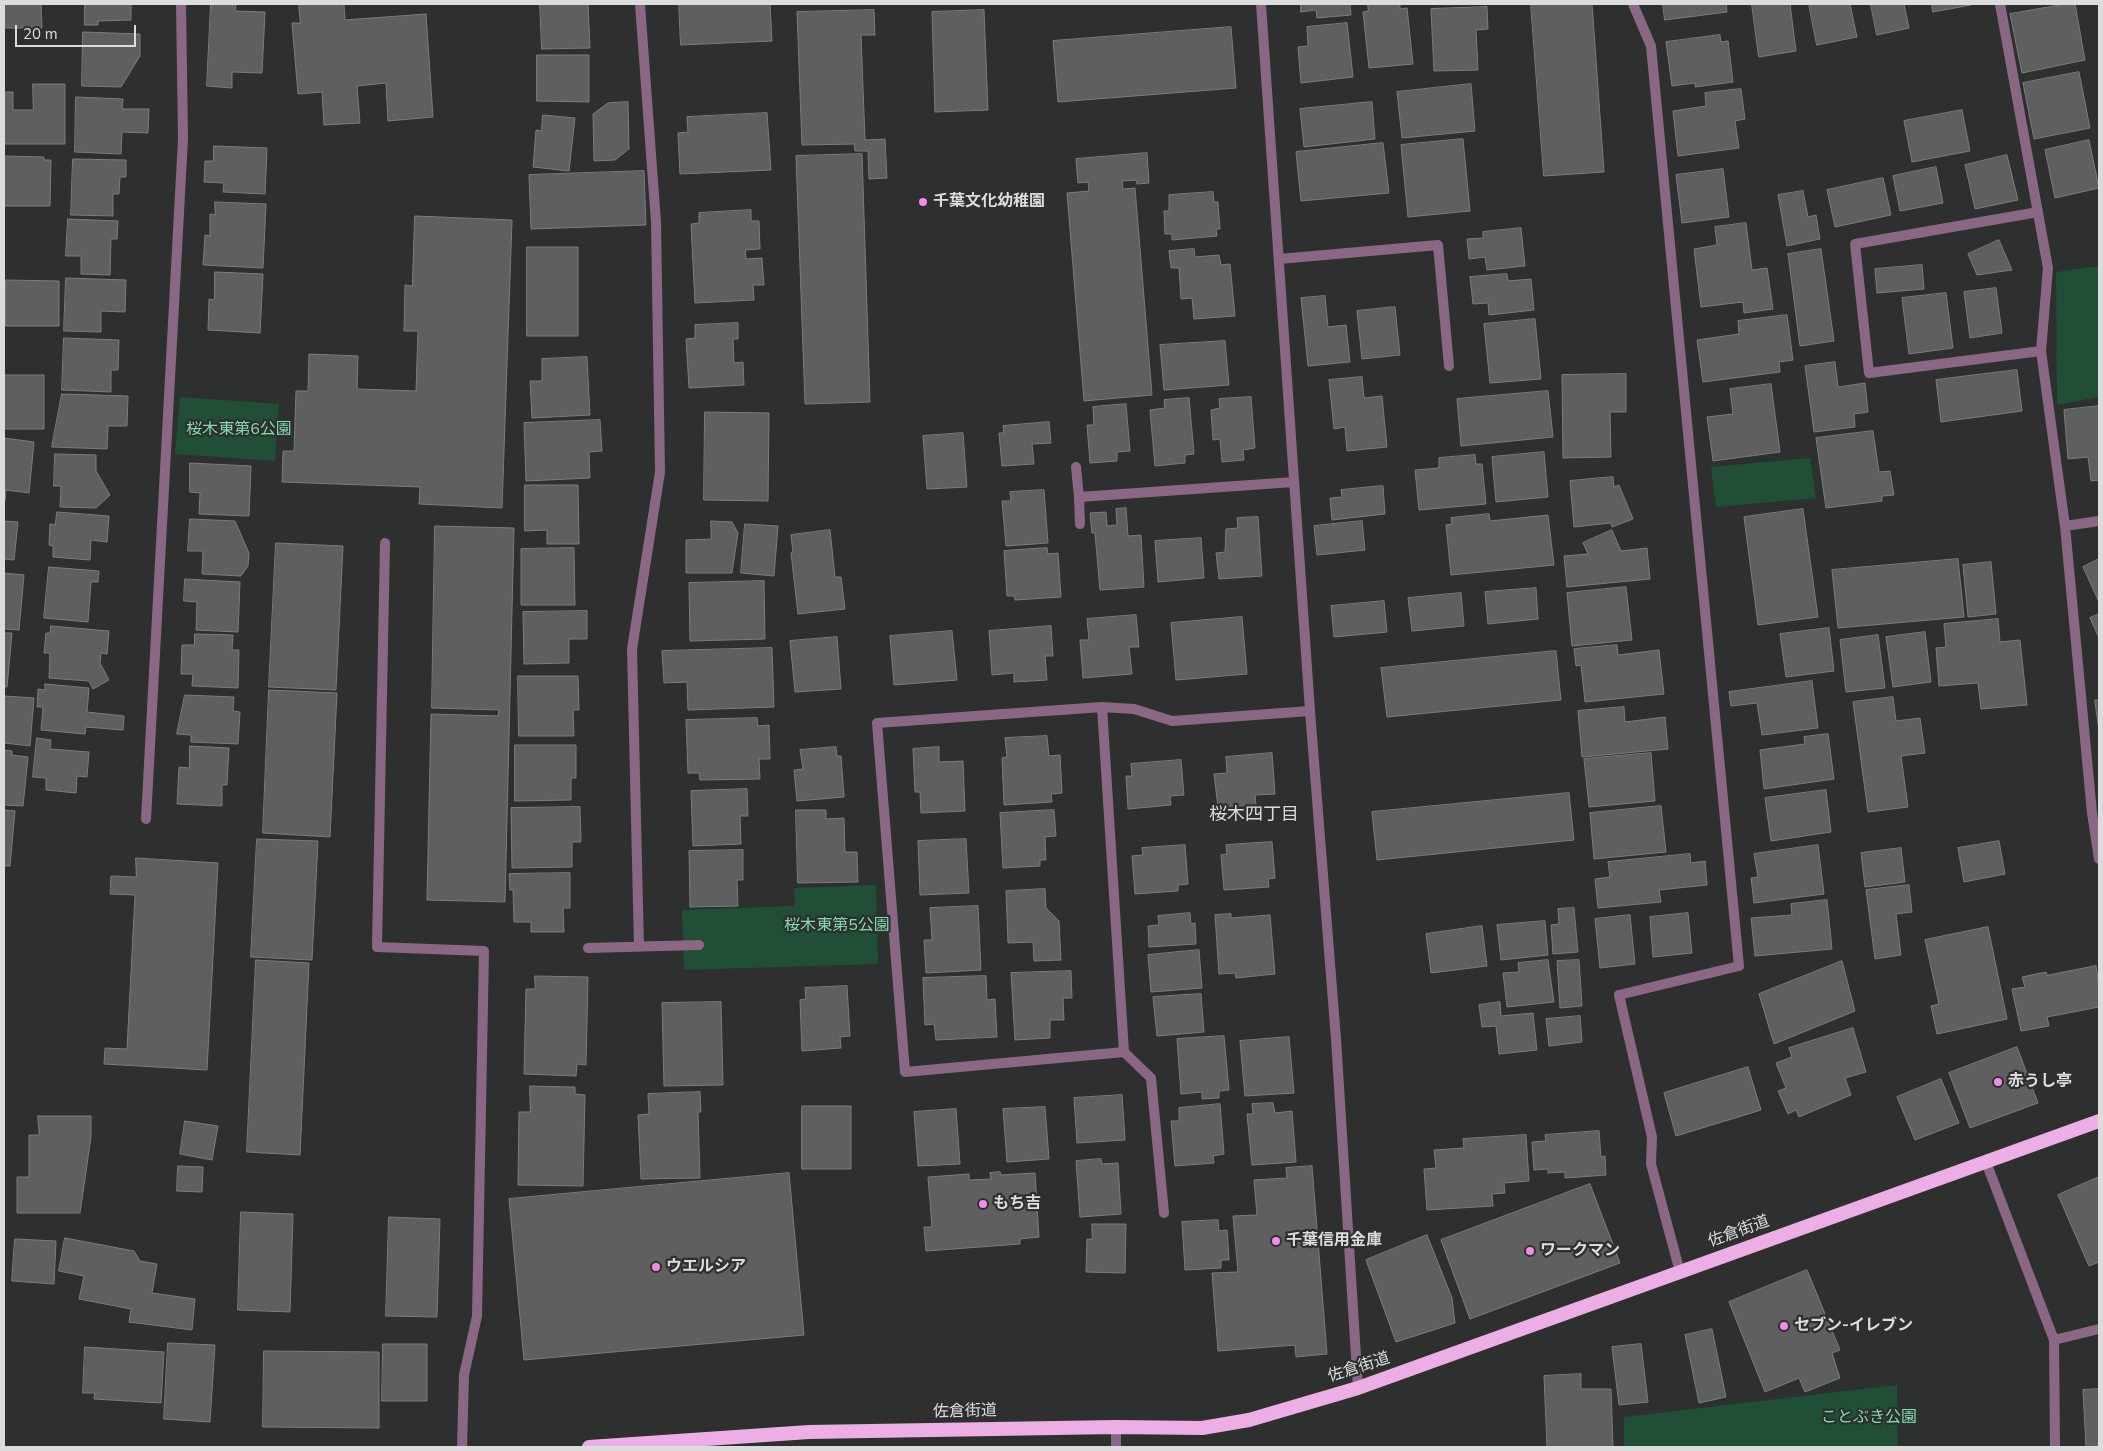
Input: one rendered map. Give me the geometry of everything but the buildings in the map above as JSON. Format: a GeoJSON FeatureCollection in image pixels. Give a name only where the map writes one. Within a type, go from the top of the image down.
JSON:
{"type":"FeatureCollection","features":[{"type":"Feature","properties":{"kind":"highway","name":"佐倉街道"},"geometry":{"type":"LineString","coordinates":[[589,1447],[808,1432],[1116,1427],[1202,1428],[1249,1420],[1358,1388],[2099,1121]]}},
{"type":"Feature","properties":{"kind":"street"},"geometry":{"type":"LineString","coordinates":[[146,819],[183,139],[180,4]]}},
{"type":"Feature","properties":{"kind":"street"},"geometry":{"type":"LineString","coordinates":[[639,947],[632,649],[660,472],[656,222],[640,4]]}},
{"type":"Feature","properties":{"kind":"street"},"geometry":{"type":"LineString","coordinates":[[1261,4],[1310,711],[1336,1039],[1358,1388]]}},
{"type":"Feature","properties":{"kind":"street"},"geometry":{"type":"LineString","coordinates":[[1633,4],[1651,46],[1738,966],[1619,995],[1652,1137],[1651,1164],[1680,1272]]}},
{"type":"Feature","properties":{"kind":"street"},"geometry":{"type":"LineString","coordinates":[[2000,4],[2048,268],[2041,351],[2065,526],[2092,813],[2099,859]]}},
{"type":"Feature","properties":{"kind":"street"},"geometry":{"type":"LineString","coordinates":[[2038,212],[1855,244],[1869,373],[2041,351]]}},
{"type":"Feature","properties":{"kind":"street"},"geometry":{"type":"LineString","coordinates":[[1279,259],[1438,245],[1449,366]]}},
{"type":"Feature","properties":{"kind":"street"},"geometry":{"type":"LineString","coordinates":[[1076,467],[1080,524]]}},
{"type":"Feature","properties":{"kind":"street"},"geometry":{"type":"LineString","coordinates":[[1078,497],[1294,482]]}},
{"type":"Feature","properties":{"kind":"street"},"geometry":{"type":"LineString","coordinates":[[2065,526],[2099,521]]}},
{"type":"Feature","properties":{"kind":"street"},"geometry":{"type":"LineString","coordinates":[[385,543],[377,947],[484,951],[477,1316],[464,1374],[462,1447]]}},
{"type":"Feature","properties":{"kind":"street"},"geometry":{"type":"LineString","coordinates":[[1124,1052],[905,1072],[877,723],[1102,707],[1134,709],[1172,721],[1310,711]]}},
{"type":"Feature","properties":{"kind":"street"},"geometry":{"type":"LineString","coordinates":[[1102,707],[1124,1052],[1151,1078],[1164,1212]]}},
{"type":"Feature","properties":{"kind":"street"},"geometry":{"type":"LineString","coordinates":[[588,948],[700,945]]}},
{"type":"Feature","properties":{"kind":"street"},"geometry":{"type":"LineString","coordinates":[[1986,1162],[2054,1340],[2055,1447]]}},
{"type":"Feature","properties":{"kind":"street"},"geometry":{"type":"LineString","coordinates":[[2054,1340],[2099,1329]]}},
{"type":"Feature","properties":{"kind":"street"},"geometry":{"type":"LineString","coordinates":[[1116,1427],[1116,1447]]}},
{"type":"Feature","properties":{"kind":"green space"},"geometry":{"type":"Polygon","coordinates":[[[2099,266],[2099,397],[2057,405],[2056,272],[2099,266]]]}},
{"type":"Feature","properties":{"kind":"green space","name":"桜木東第6公園"},"geometry":{"type":"Polygon","coordinates":[[[180,397],[279,404],[275,461],[175,454],[180,397]]]}},
{"type":"Feature","properties":{"kind":"green space"},"geometry":{"type":"Polygon","coordinates":[[[1810,458],[1816,498],[1716,507],[1711,467],[1810,458]]]}},
{"type":"Feature","properties":{"kind":"green space","name":"桜木東第5公園"},"geometry":{"type":"Polygon","coordinates":[[[876,885],[878,964],[684,970],[682,910],[795,906],[794,888],[876,885]]]}},
{"type":"Feature","properties":{"kind":"green space","name":"ことぶき公園"},"geometry":{"type":"Polygon","coordinates":[[[1897,1385],[1898,1447],[1624,1447],[1624,1417],[1897,1385]]]}},
{"type":"Feature","properties":{"kind":"place","name":"千葉文化幼稚園"},"geometry":{"type":"Point","coordinates":[923,202]}},
{"type":"Feature","properties":{"kind":"place","name":"赤うし亭"},"geometry":{"type":"Point","coordinates":[1998,1082]}},
{"type":"Feature","properties":{"kind":"place","name":"もち吉"},"geometry":{"type":"Point","coordinates":[983,1204]}},
{"type":"Feature","properties":{"kind":"place","name":"千葉信用金庫"},"geometry":{"type":"Point","coordinates":[1276,1241]}},
{"type":"Feature","properties":{"kind":"place","name":"ワークマン"},"geometry":{"type":"Point","coordinates":[1530,1251]}},
{"type":"Feature","properties":{"kind":"place","name":"ウエルシア"},"geometry":{"type":"Point","coordinates":[656,1267]}},
{"type":"Feature","properties":{"kind":"place","name":"セブン-イレブン"},"geometry":{"type":"Point","coordinates":[1784,1326]}},
{"type":"Feature","properties":{"kind":"district","name":"桜木四丁目"},"geometry":{"type":"Point","coordinates":[1254,816]}}]}
